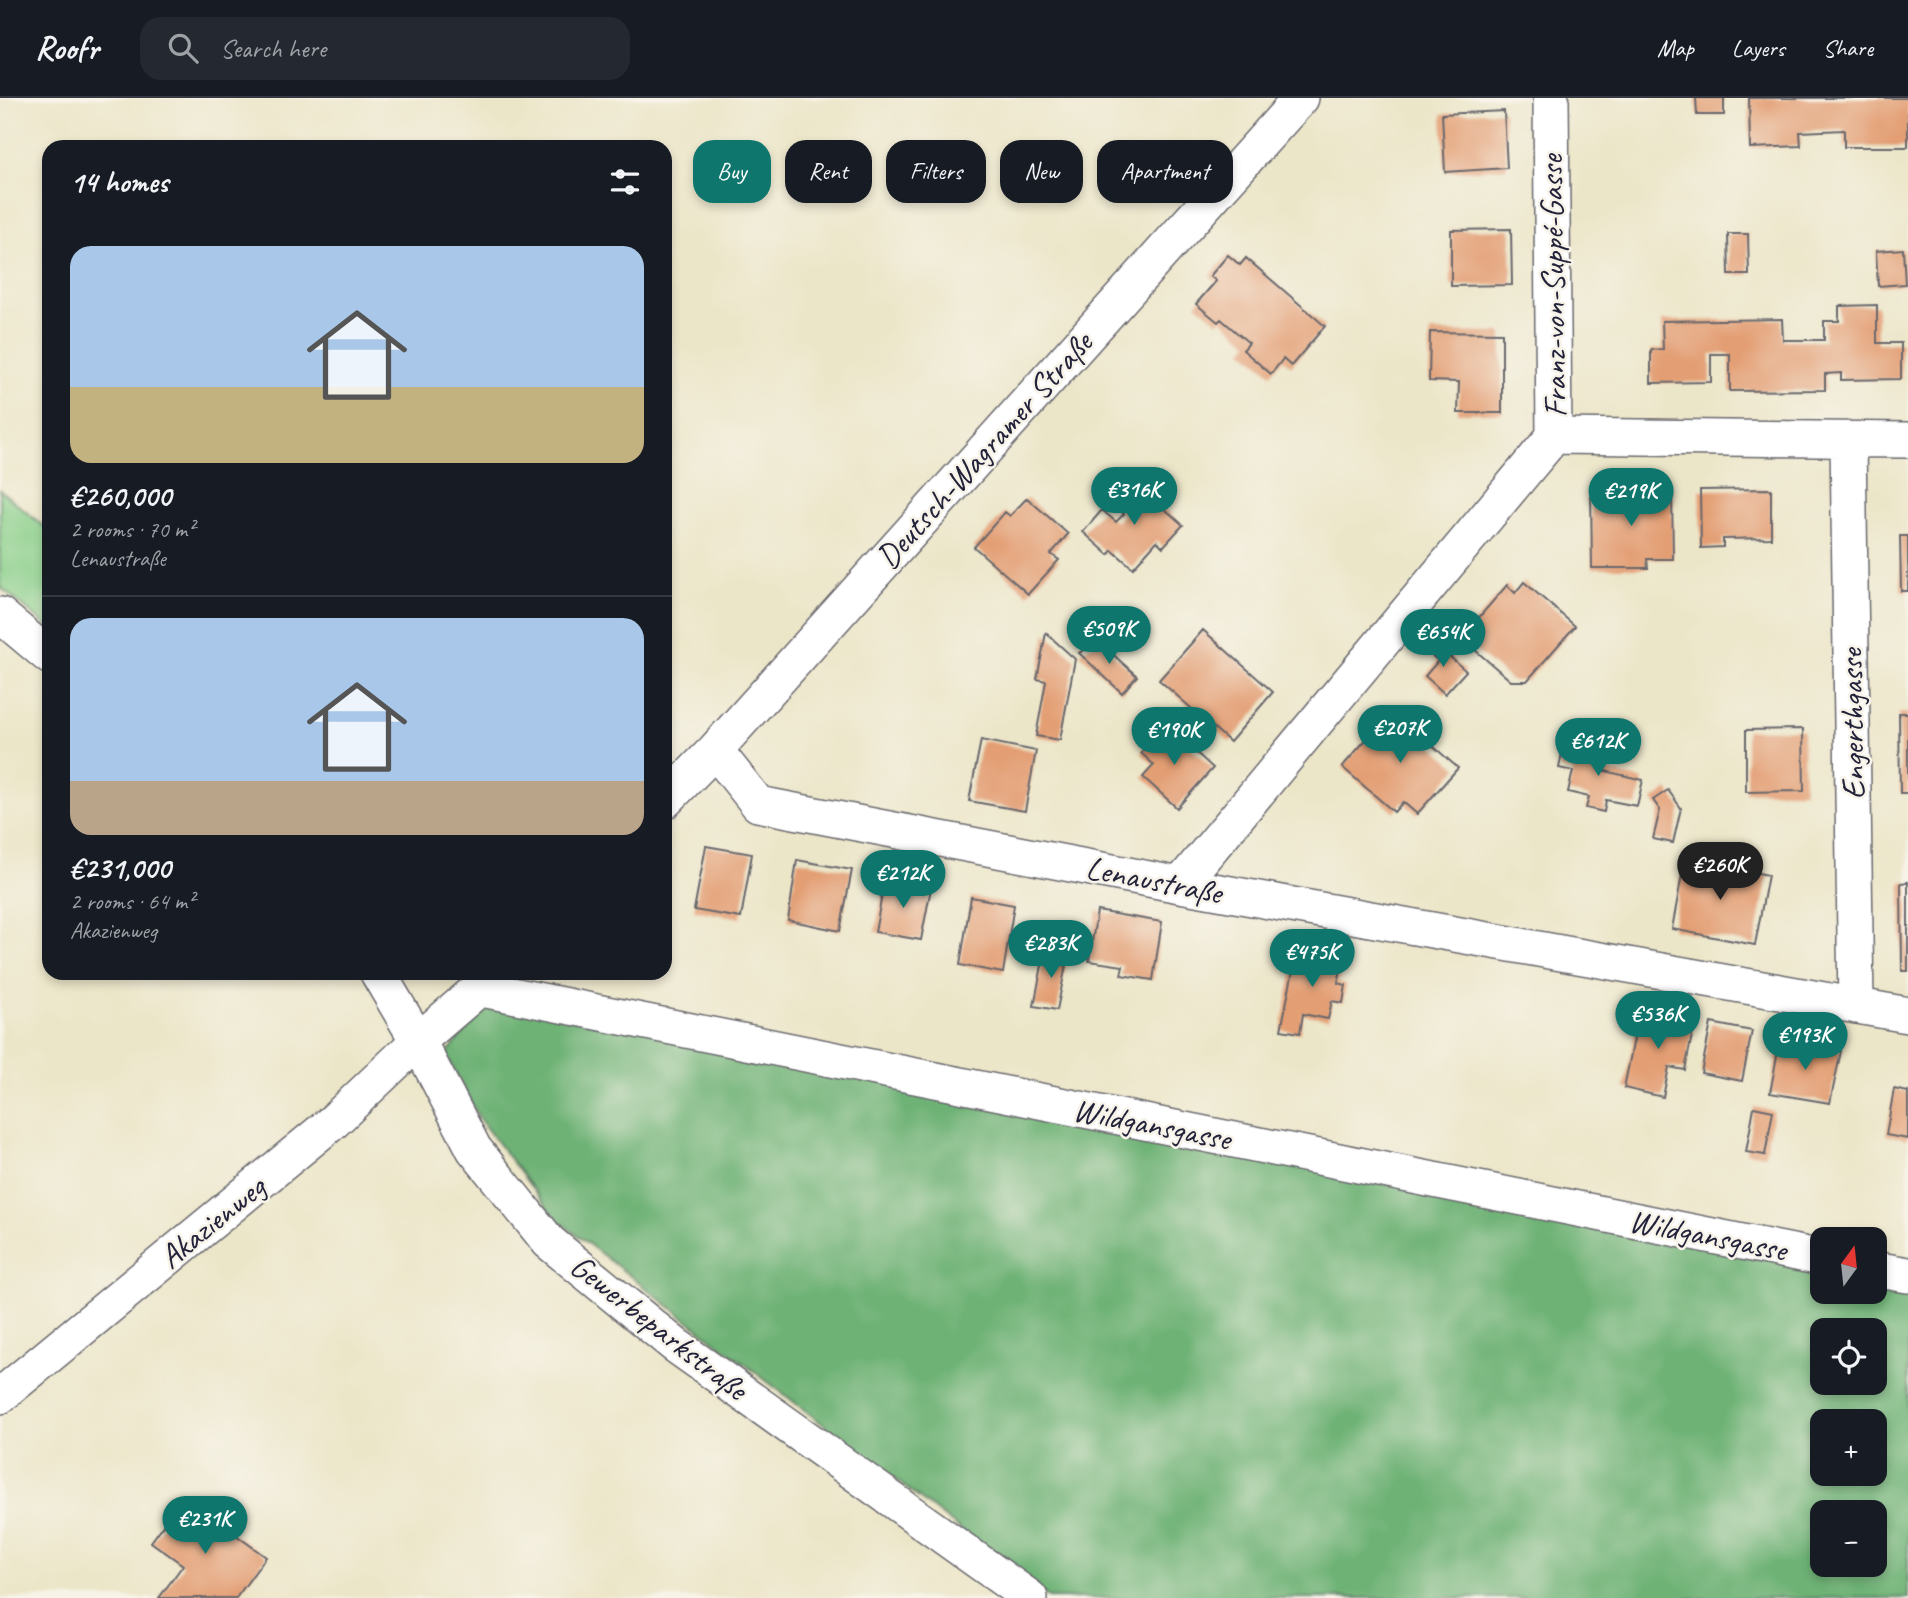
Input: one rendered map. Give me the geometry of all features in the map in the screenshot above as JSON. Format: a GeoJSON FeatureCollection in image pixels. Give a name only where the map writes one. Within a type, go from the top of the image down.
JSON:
{"type":"FeatureCollection","features":[{"type":"Feature","properties":{"kind":"street","name":"Deutsch-Wagramer Straße"},"geometry":{"type":"LineString","coordinates":[[672,794],[715,750],[1301,98]]}},
{"type":"Feature","properties":{"kind":"street","name":"Franz-von-Suppé-Gasse"},"geometry":{"type":"LineString","coordinates":[[1180,885],[1555,436],[1551,98]]}},
{"type":"Feature","properties":{"kind":"street"},"geometry":{"type":"LineString","coordinates":[[1555,436],[1908,440]]}},
{"type":"Feature","properties":{"kind":"street","name":"Engerthgasse"},"geometry":{"type":"LineString","coordinates":[[1848,441],[1856,1006]]}},
{"type":"Feature","properties":{"kind":"street"},"geometry":{"type":"LineString","coordinates":[[0,615],[42,650]]}},
{"type":"Feature","properties":{"kind":"street","name":"Lenaustraße"},"geometry":{"type":"LineString","coordinates":[[715,750],[758,804],[1180,885],[1908,1015]]}},
{"type":"Feature","properties":{"kind":"street","name":"Gewerbeparkstraße"},"geometry":{"type":"LineString","coordinates":[[382,980],[418,1041],[474,1149],[549,1242],[675,1345],[1030,1598]]}},
{"type":"Feature","properties":{"kind":"street"},"geometry":{"type":"LineString","coordinates":[[418,1041],[489,981]]}},
{"type":"Feature","properties":{"kind":"street","name":"Wildgansgasse"},"geometry":{"type":"LineString","coordinates":[[489,981],[1810,1256]]}},
{"type":"Feature","properties":{"kind":"street","name":"Akazienweg"},"geometry":{"type":"LineString","coordinates":[[0,1396],[334,1121],[418,1041]]}},
{"type":"Feature","properties":{"kind":"street"},"geometry":{"type":"LineString","coordinates":[[1887,1271],[1908,1275]]}},
{"type":"Feature","properties":{"kind":"green space"},"geometry":{"type":"Polygon","coordinates":[[[0,490],[42,525],[42,622],[0,587],[0,490]]]}},
{"type":"Feature","properties":{"kind":"green space"},"geometry":{"type":"Polygon","coordinates":[[[493,999],[1810,1253],[1810,1304],[1887,1304],[1887,1268],[1908,1272],[1908,1598],[1049,1598],[556,1219],[480,1120],[446,1054],[493,999]]]}},
{"type":"Feature","properties":{"kind":"building"},"geometry":{"type":"Polygon","coordinates":[[[1696,98],[1724,98],[1724,115],[1697,115],[1696,98]]]}},
{"type":"Feature","properties":{"kind":"building"},"geometry":{"type":"Polygon","coordinates":[[[1749,98],[1908,98],[1908,147],[1844,147],[1844,130],[1800,132],[1801,146],[1750,148],[1749,98]]]}},
{"type":"Feature","properties":{"kind":"building"},"geometry":{"type":"Polygon","coordinates":[[[1504,111],[1507,168],[1445,172],[1442,114],[1504,111]]]}},
{"type":"Feature","properties":{"kind":"building"},"geometry":{"type":"Polygon","coordinates":[[[1511,229],[1512,285],[1451,286],[1451,230],[1511,229]]]}},
{"type":"Feature","properties":{"kind":"building"},"geometry":{"type":"Polygon","coordinates":[[[1728,234],[1748,234],[1749,275],[1729,275],[1728,234]]]}},
{"type":"Feature","properties":{"kind":"building"},"geometry":{"type":"Polygon","coordinates":[[[1903,249],[1905,284],[1878,286],[1876,251],[1903,249]]]}},
{"type":"Feature","properties":{"kind":"building"},"geometry":{"type":"Polygon","coordinates":[[[1228,255],[1240,265],[1246,258],[1325,326],[1291,366],[1283,359],[1271,374],[1243,350],[1249,343],[1221,319],[1218,322],[1196,304],[1216,281],[1210,276],[1228,255]]]}},
{"type":"Feature","properties":{"kind":"building"},"geometry":{"type":"Polygon","coordinates":[[[1877,305],[1877,343],[1901,343],[1901,379],[1841,380],[1841,373],[1825,374],[1825,390],[1730,391],[1730,354],[1711,354],[1711,382],[1651,383],[1651,350],[1663,349],[1662,321],[1782,319],[1783,340],[1824,340],[1824,321],[1839,321],[1839,306],[1877,305]]]}},
{"type":"Feature","properties":{"kind":"building"},"geometry":{"type":"Polygon","coordinates":[[[1430,332],[1502,333],[1502,413],[1458,413],[1459,382],[1429,381],[1430,332]]]}},
{"type":"Feature","properties":{"kind":"building"},"geometry":{"type":"Polygon","coordinates":[[[1135,483],[1183,525],[1163,547],[1157,541],[1133,568],[1112,550],[1109,555],[1083,532],[1102,510],[1116,522],[1124,514],[1115,506],[1135,483]]]}},
{"type":"Feature","properties":{"kind":"building"},"geometry":{"type":"Polygon","coordinates":[[[1672,489],[1673,559],[1647,559],[1648,568],[1592,568],[1591,491],[1672,489]]]}},
{"type":"Feature","properties":{"kind":"building"},"geometry":{"type":"Polygon","coordinates":[[[1771,489],[1771,538],[1723,539],[1723,547],[1701,548],[1700,490],[1771,489]]]}},
{"type":"Feature","properties":{"kind":"building"},"geometry":{"type":"Polygon","coordinates":[[[1027,498],[1068,534],[1051,554],[1059,560],[1028,594],[974,547],[1005,512],[1010,516],[1027,498]]]}},
{"type":"Feature","properties":{"kind":"building"},"geometry":{"type":"Polygon","coordinates":[[[1900,536],[1908,536],[1908,591],[1901,591],[1900,536]]]}},
{"type":"Feature","properties":{"kind":"building"},"geometry":{"type":"Polygon","coordinates":[[[1524,582],[1575,626],[1527,681],[1511,681],[1461,638],[1507,585],[1515,593],[1524,582]]]}},
{"type":"Feature","properties":{"kind":"building"},"geometry":{"type":"Polygon","coordinates":[[[1203,630],[1273,692],[1230,742],[1159,680],[1203,630]]]}},
{"type":"Feature","properties":{"kind":"building"},"geometry":{"type":"Polygon","coordinates":[[[1046,633],[1075,659],[1060,740],[1036,736],[1046,681],[1037,679],[1046,633]]]}},
{"type":"Feature","properties":{"kind":"building"},"geometry":{"type":"Polygon","coordinates":[[[1431,640],[1466,671],[1445,694],[1425,676],[1438,661],[1424,648],[1431,640]]]}},
{"type":"Feature","properties":{"kind":"building"},"geometry":{"type":"Polygon","coordinates":[[[1098,641],[1137,676],[1122,693],[1079,653],[1098,641]]]}},
{"type":"Feature","properties":{"kind":"building"},"geometry":{"type":"Polygon","coordinates":[[[1392,710],[1458,768],[1417,814],[1403,802],[1394,812],[1342,767],[1392,710]]]}},
{"type":"Feature","properties":{"kind":"building"},"geometry":{"type":"Polygon","coordinates":[[[1899,713],[1908,713],[1908,793],[1900,793],[1899,713]]]}},
{"type":"Feature","properties":{"kind":"building"},"geometry":{"type":"Polygon","coordinates":[[[1166,725],[1213,768],[1177,808],[1143,777],[1154,765],[1141,753],[1166,725]]]}},
{"type":"Feature","properties":{"kind":"building"},"geometry":{"type":"Polygon","coordinates":[[[1803,729],[1804,791],[1746,792],[1746,730],[1803,729]]]}},
{"type":"Feature","properties":{"kind":"building"},"geometry":{"type":"Polygon","coordinates":[[[1583,738],[1607,744],[1601,770],[1643,780],[1637,806],[1606,800],[1604,812],[1586,808],[1589,797],[1568,792],[1573,771],[1559,768],[1563,748],[1580,752],[1583,738]]]}},
{"type":"Feature","properties":{"kind":"building"},"geometry":{"type":"Polygon","coordinates":[[[981,740],[1036,751],[1025,811],[969,801],[981,740]]]}},
{"type":"Feature","properties":{"kind":"building"},"geometry":{"type":"Polygon","coordinates":[[[1668,790],[1681,808],[1673,843],[1653,839],[1660,810],[1653,800],[1668,790]]]}},
{"type":"Feature","properties":{"kind":"building"},"geometry":{"type":"Polygon","coordinates":[[[706,846],[752,854],[741,918],[694,910],[706,846]]]}},
{"type":"Feature","properties":{"kind":"building"},"geometry":{"type":"Polygon","coordinates":[[[1685,858],[1768,875],[1755,945],[1672,929],[1685,858]]]}},
{"type":"Feature","properties":{"kind":"building"},"geometry":{"type":"Polygon","coordinates":[[[797,860],[852,870],[840,931],[788,920],[797,860]]]}},
{"type":"Feature","properties":{"kind":"building"},"geometry":{"type":"Polygon","coordinates":[[[885,879],[931,888],[921,940],[875,932],[885,879]]]}},
{"type":"Feature","properties":{"kind":"building"},"geometry":{"type":"Polygon","coordinates":[[[1908,882],[1908,971],[1902,971],[1901,883],[1908,882]]]}},
{"type":"Feature","properties":{"kind":"building"},"geometry":{"type":"Polygon","coordinates":[[[971,897],[1014,905],[1003,973],[960,965],[971,897]]]}},
{"type":"Feature","properties":{"kind":"building"},"geometry":{"type":"Polygon","coordinates":[[[1097,911],[1162,922],[1153,980],[1121,975],[1123,966],[1089,961],[1097,911]]]}},
{"type":"Feature","properties":{"kind":"building"},"geometry":{"type":"Polygon","coordinates":[[[1045,950],[1068,955],[1057,1010],[1034,1006],[1045,950]]]}},
{"type":"Feature","properties":{"kind":"building"},"geometry":{"type":"Polygon","coordinates":[[[1297,951],[1343,960],[1338,983],[1346,985],[1343,1003],[1332,1001],[1328,1019],[1303,1014],[1300,1033],[1281,1030],[1297,951]]]}},
{"type":"Feature","properties":{"kind":"building"},"geometry":{"type":"Polygon","coordinates":[[[1640,1009],[1695,1020],[1685,1070],[1669,1067],[1663,1097],[1624,1088],[1640,1009]]]}},
{"type":"Feature","properties":{"kind":"building"},"geometry":{"type":"Polygon","coordinates":[[[1711,1023],[1752,1031],[1742,1081],[1701,1073],[1711,1023]]]}},
{"type":"Feature","properties":{"kind":"building"},"geometry":{"type":"Polygon","coordinates":[[[1780,1040],[1841,1051],[1830,1103],[1770,1093],[1780,1040]]]}},
{"type":"Feature","properties":{"kind":"building"},"geometry":{"type":"Polygon","coordinates":[[[1894,1089],[1908,1092],[1908,1139],[1886,1135],[1894,1089]]]}},
{"type":"Feature","properties":{"kind":"building"},"geometry":{"type":"Polygon","coordinates":[[[1754,1107],[1773,1111],[1765,1155],[1746,1152],[1754,1107]]]}},
{"type":"Feature","properties":{"kind":"building"},"geometry":{"type":"Polygon","coordinates":[[[184,1497],[266,1557],[236,1598],[159,1598],[183,1565],[151,1542],[184,1497]]]}}]}
